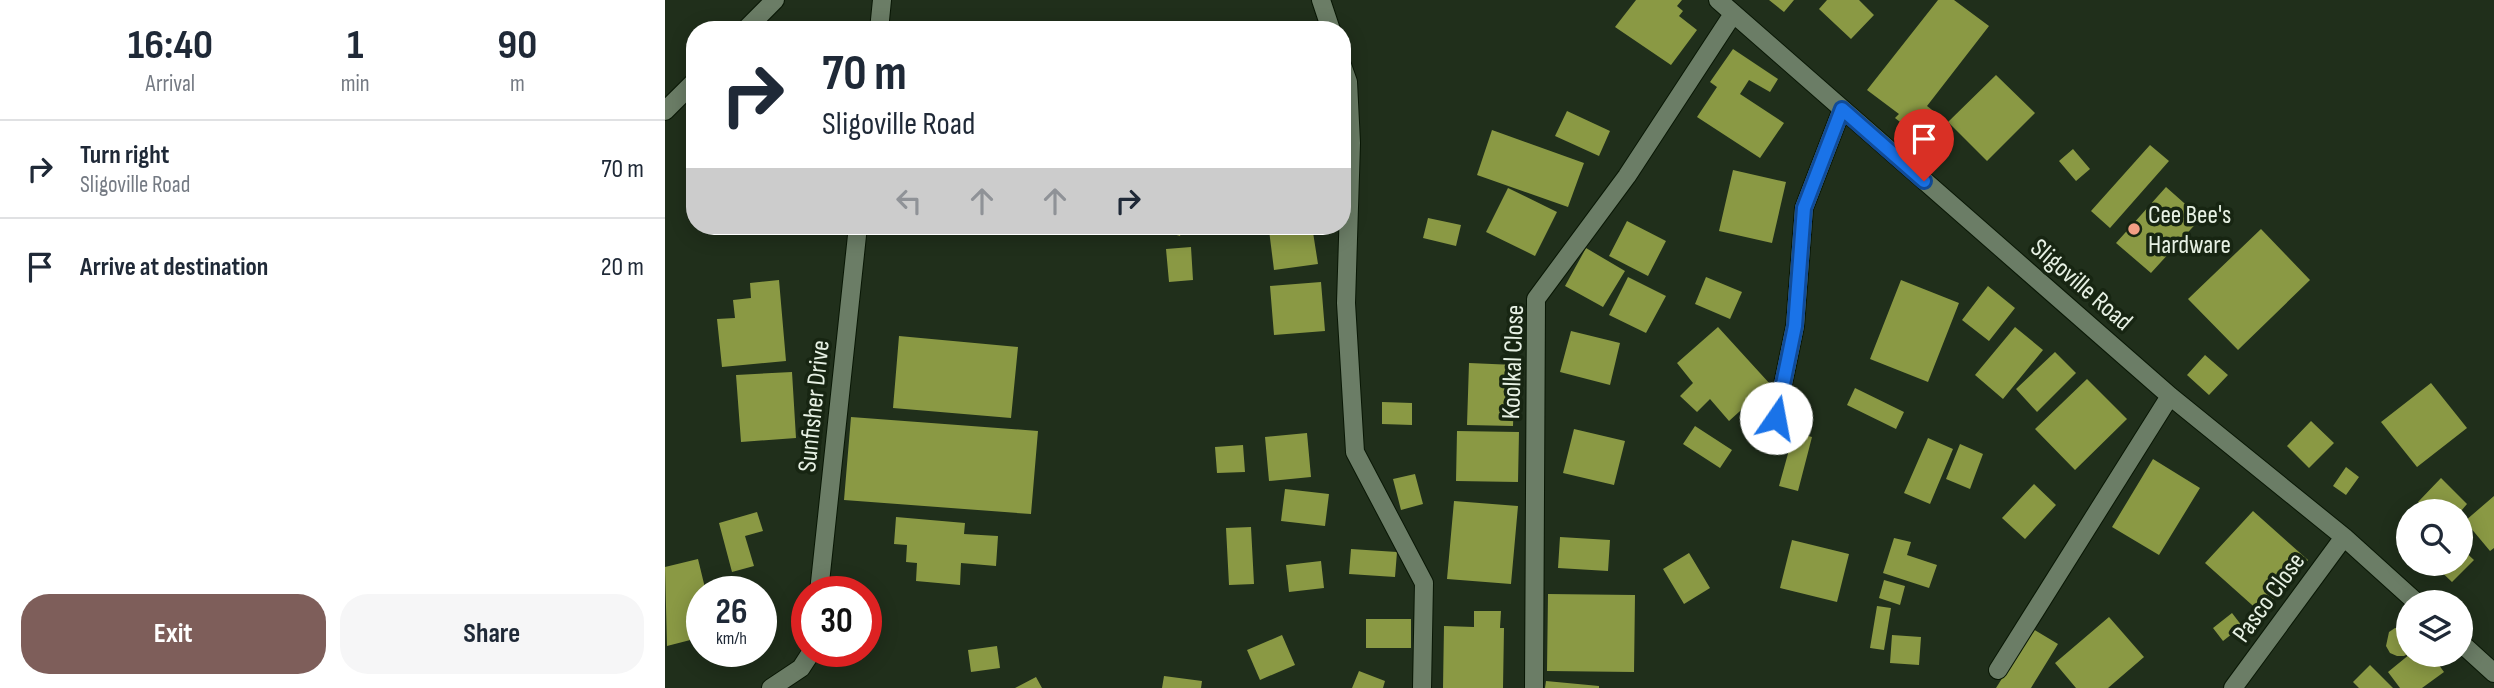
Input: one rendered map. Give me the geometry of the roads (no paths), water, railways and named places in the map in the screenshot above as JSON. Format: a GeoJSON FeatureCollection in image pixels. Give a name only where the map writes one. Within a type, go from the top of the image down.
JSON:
{"type":"FeatureCollection","features":[{"type":"Feature","properties":{"kind":"street"},"geometry":{"type":"LineString","coordinates":[[754,21],[775,0]]}},
{"type":"Feature","properties":{"kind":"street"},"geometry":{"type":"LineString","coordinates":[[880,21],[882,0]]}},
{"type":"Feature","properties":{"kind":"street"},"geometry":{"type":"LineString","coordinates":[[1321,0],[1328,21]]}},
{"type":"Feature","properties":{"kind":"street","name":"Sligoville Road"},"geometry":{"type":"LineString","coordinates":[[1719,0],[2170,396],[2344,537],[2403,590]]}},
{"type":"Feature","properties":{"kind":"street","name":"Koolkal Close"},"geometry":{"type":"LineString","coordinates":[[1534,688],[1537,299],[1627,176],[1733,14]]}},
{"type":"Feature","properties":{"kind":"street"},"geometry":{"type":"LineString","coordinates":[[665,110],[686,89]]}},
{"type":"Feature","properties":{"kind":"street"},"geometry":{"type":"LineString","coordinates":[[1776,418],[1795,326],[1804,208],[1842,109]]}},
{"type":"Feature","properties":{"kind":"street","name":"Sunfisher Drive"},"geometry":{"type":"LineString","coordinates":[[821,576],[857,235]]}},
{"type":"Feature","properties":{"kind":"street"},"geometry":{"type":"LineString","coordinates":[[1348,235],[1346,303],[1355,452],[1424,583],[1422,688]]}},
{"type":"Feature","properties":{"kind":"street"},"geometry":{"type":"LineString","coordinates":[[1998,670],[2170,396]]}},
{"type":"Feature","properties":{"kind":"street","name":"Pasco Close"},"geometry":{"type":"LineString","coordinates":[[2233,688],[2344,537]]}},
{"type":"Feature","properties":{"kind":"street"},"geometry":{"type":"LineString","coordinates":[[2473,654],[2494,673]]}},
{"type":"Feature","properties":{"kind":"street"},"geometry":{"type":"LineString","coordinates":[[771,688],[802,667]]}},
{"type":"Feature","properties":{"kind":"place","name":"Cee Bee's Hardware"},"geometry":{"type":"Point","coordinates":[2134,229]}}]}
